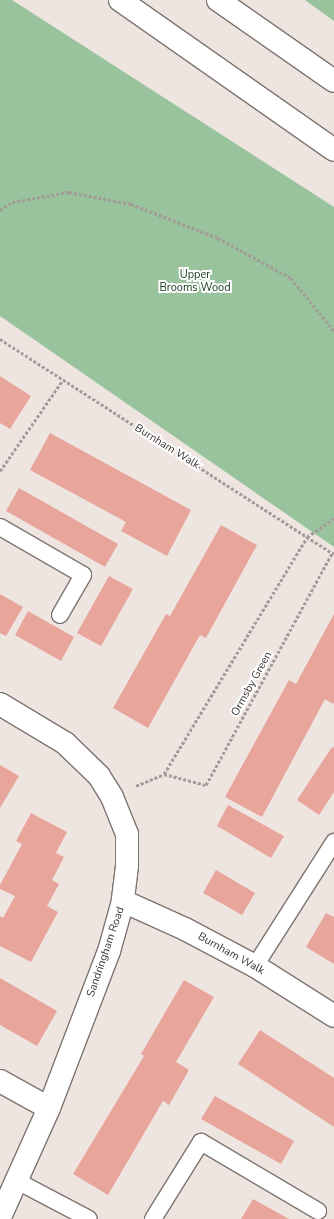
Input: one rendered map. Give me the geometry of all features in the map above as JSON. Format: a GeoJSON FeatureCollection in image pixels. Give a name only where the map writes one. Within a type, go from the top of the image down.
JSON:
{"type":"FeatureCollection","features":[{"type":"Feature","properties":{"kind":"main road"},"geometry":{"type":"LineString","coordinates":[[120,0],[334,150]]}},
{"type":"Feature","properties":{"kind":"main road"},"geometry":{"type":"LineString","coordinates":[[218,0],[334,81]]}},
{"type":"Feature","properties":{"kind":"main road","name":"Sandringham Road"},"geometry":{"type":"LineString","coordinates":[[0,704],[71,748],[99,776],[112,797],[127,834],[127,866],[123,901],[109,951],[49,1108],[0,1217]]}},
{"type":"Feature","properties":{"kind":"main road","name":"Burnham Walk"},"geometry":{"type":"LineString","coordinates":[[123,901],[185,929],[255,966],[334,1016]]}},
{"type":"Feature","properties":{"kind":"main road"},"geometry":{"type":"LineString","coordinates":[[0,1081],[49,1108]]}},
{"type":"Feature","properties":{"kind":"lane"},"geometry":{"type":"LineString","coordinates":[[0,527],[83,575],[60,615]]}},
{"type":"Feature","properties":{"kind":"lane"},"geometry":{"type":"LineString","coordinates":[[255,966],[334,842]]}},
{"type":"Feature","properties":{"kind":"lane"},"geometry":{"type":"LineString","coordinates":[[152,1219],[201,1142],[318,1211]]}},
{"type":"Feature","properties":{"kind":"lane"},"geometry":{"type":"LineString","coordinates":[[17,1181],[90,1219]]}},
{"type":"Feature","properties":{"kind":"path"},"geometry":{"type":"LineString","coordinates":[[0,210],[12,202],[69,192],[131,204],[218,238],[291,278],[334,331]]}},
{"type":"Feature","properties":{"kind":"path","name":"Burnham Walk"},"geometry":{"type":"LineString","coordinates":[[0,339],[62,381],[333,553]]}},
{"type":"Feature","properties":{"kind":"path"},"geometry":{"type":"LineString","coordinates":[[0,471],[62,381]]}},
{"type":"Feature","properties":{"kind":"path"},"geometry":{"type":"LineString","coordinates":[[112,797],[164,774],[307,537],[334,518]]}},
{"type":"Feature","properties":{"kind":"path","name":"Ormsby Green"},"geometry":{"type":"LineString","coordinates":[[164,774],[206,785],[333,553]]}},
{"type":"Feature","properties":{"kind":"green space","name":"Upper Brooms Wood"},"geometry":{"type":"Polygon","coordinates":[[[0,0],[12,0],[334,207],[334,547],[0,316],[0,0]]]}},
{"type":"Feature","properties":{"kind":"green space"},"geometry":{"type":"Polygon","coordinates":[[[305,0],[334,0],[334,21],[305,0]]]}},
{"type":"Feature","properties":{"kind":"building"},"geometry":{"type":"Polygon","coordinates":[[[0,376],[31,396],[10,429],[0,423],[0,376]]]}},
{"type":"Feature","properties":{"kind":"building"},"geometry":{"type":"Polygon","coordinates":[[[50,433],[191,510],[167,556],[121,531],[126,522],[30,470],[50,433]]]}},
{"type":"Feature","properties":{"kind":"building"},"geometry":{"type":"Polygon","coordinates":[[[19,488],[118,544],[105,567],[6,511],[19,488]]]}},
{"type":"Feature","properties":{"kind":"building"},"geometry":{"type":"Polygon","coordinates":[[[221,525],[257,545],[206,638],[200,635],[148,728],[113,708],[166,614],[170,616],[221,525]]]}},
{"type":"Feature","properties":{"kind":"building"},"geometry":{"type":"Polygon","coordinates":[[[109,576],[133,589],[101,646],[77,633],[109,576]]]}},
{"type":"Feature","properties":{"kind":"building"},"geometry":{"type":"Polygon","coordinates":[[[0,594],[23,607],[6,636],[0,633],[0,594]]]}},
{"type":"Feature","properties":{"kind":"building"},"geometry":{"type":"Polygon","coordinates":[[[28,611],[74,637],[61,661],[15,635],[28,611]]]}},
{"type":"Feature","properties":{"kind":"building"},"geometry":{"type":"Polygon","coordinates":[[[334,614],[334,702],[333,704],[325,699],[262,817],[225,797],[289,680],[296,684],[334,614]]]}},
{"type":"Feature","properties":{"kind":"building"},"geometry":{"type":"Polygon","coordinates":[[[332,747],[334,748],[334,792],[319,815],[297,800],[332,747]]]}},
{"type":"Feature","properties":{"kind":"building"},"geometry":{"type":"Polygon","coordinates":[[[0,765],[19,776],[0,808],[0,765]]]}},
{"type":"Feature","properties":{"kind":"building"},"geometry":{"type":"Polygon","coordinates":[[[228,805],[284,836],[271,858],[217,826],[228,805]]]}},
{"type":"Feature","properties":{"kind":"building"},"geometry":{"type":"Polygon","coordinates":[[[31,813],[67,832],[56,853],[64,857],[52,880],[59,884],[47,906],[58,912],[31,962],[0,946],[0,916],[3,918],[15,896],[0,889],[0,885],[22,844],[16,841],[31,813]]]}},
{"type":"Feature","properties":{"kind":"building"},"geometry":{"type":"Polygon","coordinates":[[[216,870],[255,893],[242,915],[203,893],[216,870]]]}},
{"type":"Feature","properties":{"kind":"building"},"geometry":{"type":"Polygon","coordinates":[[[326,913],[334,917],[334,964],[306,947],[326,913]]]}},
{"type":"Feature","properties":{"kind":"building"},"geometry":{"type":"Polygon","coordinates":[[[0,978],[57,1011],[37,1046],[0,1025],[0,978]]]}},
{"type":"Feature","properties":{"kind":"building"},"geometry":{"type":"Polygon","coordinates":[[[184,980],[214,997],[176,1062],[189,1070],[169,1105],[163,1101],[108,1195],[73,1174],[144,1056],[141,1054],[184,980]]]}},
{"type":"Feature","properties":{"kind":"building"},"geometry":{"type":"Polygon","coordinates":[[[260,1030],[334,1078],[334,1127],[238,1064],[260,1030]]]}},
{"type":"Feature","properties":{"kind":"building"},"geometry":{"type":"Polygon","coordinates":[[[215,1096],[294,1141],[281,1164],[201,1119],[215,1096]]]}},
{"type":"Feature","properties":{"kind":"building"},"geometry":{"type":"Polygon","coordinates":[[[253,1199],[289,1219],[241,1219],[253,1199]]]}}]}
